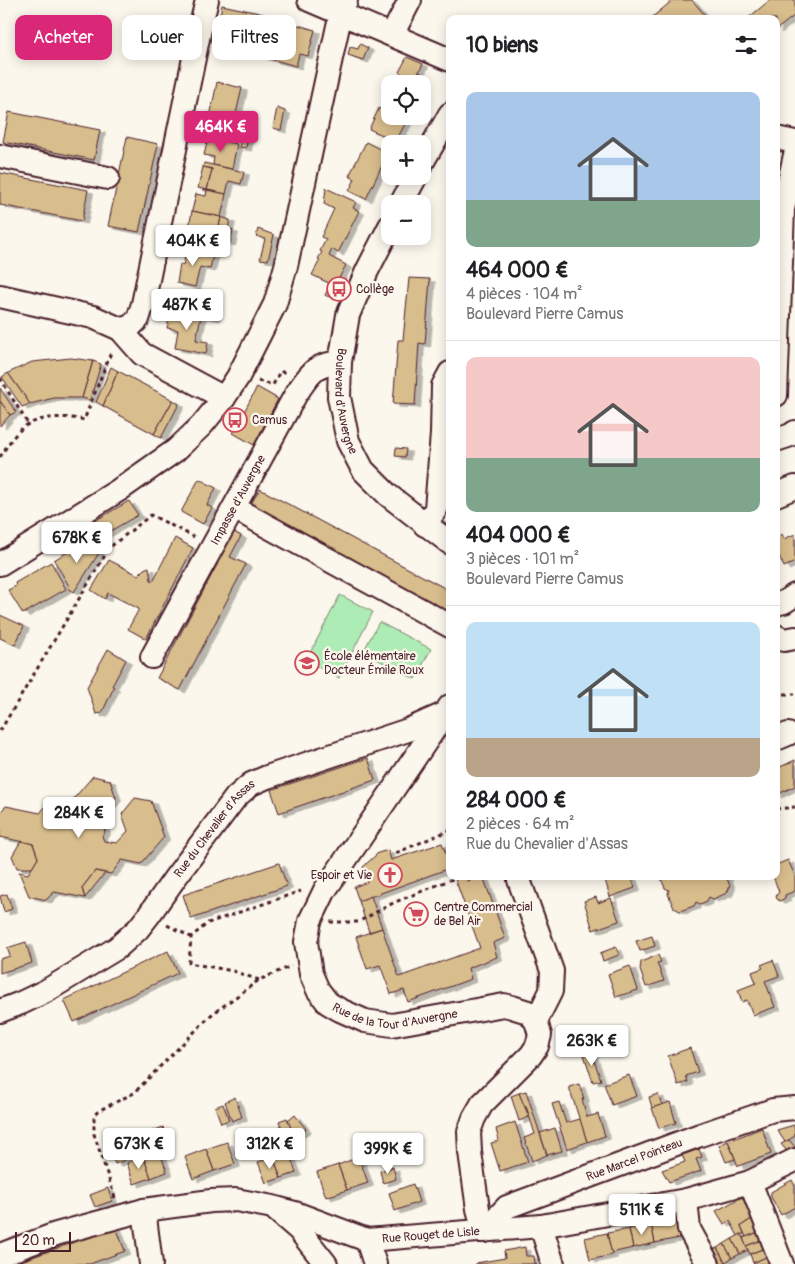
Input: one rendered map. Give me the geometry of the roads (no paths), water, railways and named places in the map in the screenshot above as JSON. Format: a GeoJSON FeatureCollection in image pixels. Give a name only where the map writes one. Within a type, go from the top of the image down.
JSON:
{"type":"FeatureCollection","features":[{"type":"Feature","properties":{"kind":"street"},"geometry":{"type":"LineString","coordinates":[[120,329],[130,327],[138,319],[143,304],[207,0]]}},
{"type":"Feature","properties":{"kind":"street"},"geometry":{"type":"LineString","coordinates":[[308,0],[343,7],[392,35],[446,58]]}},
{"type":"Feature","properties":{"kind":"street"},"geometry":{"type":"LineString","coordinates":[[392,35],[410,0]]}},
{"type":"Feature","properties":{"kind":"street"},"geometry":{"type":"LineString","coordinates":[[0,564],[119,490],[176,450],[202,425],[238,377],[275,304],[286,266],[343,7]]}},
{"type":"Feature","properties":{"kind":"street"},"geometry":{"type":"LineString","coordinates":[[431,147],[446,121]]}},
{"type":"Feature","properties":{"kind":"street"},"geometry":{"type":"LineString","coordinates":[[780,139],[795,142]]}},
{"type":"Feature","properties":{"kind":"street"},"geometry":{"type":"LineString","coordinates":[[780,289],[783,209],[795,155]]}},
{"type":"Feature","properties":{"kind":"street"},"geometry":{"type":"LineString","coordinates":[[0,156],[108,178]]}},
{"type":"Feature","properties":{"kind":"street","name":"Boulevard d'Auvergne"},"geometry":{"type":"LineString","coordinates":[[381,244],[348,316],[340,362],[339,397],[348,441],[363,470],[388,495],[437,515],[446,534]]}},
{"type":"Feature","properties":{"kind":"street"},"geometry":{"type":"LineString","coordinates":[[0,296],[93,317],[120,329],[142,354],[224,398]]}},
{"type":"Feature","properties":{"kind":"street","name":"Impasse d'Auvergne"},"geometry":{"type":"LineString","coordinates":[[152,657],[296,394],[313,370],[328,363],[340,362]]}},
{"type":"Feature","properties":{"kind":"street"},"geometry":{"type":"LineString","coordinates":[[437,515],[443,386],[446,380]]}},
{"type":"Feature","properties":{"kind":"street"},"geometry":{"type":"LineString","coordinates":[[780,493],[795,487]]}},
{"type":"Feature","properties":{"kind":"street"},"geometry":{"type":"LineString","coordinates":[[234,508],[446,624]]}},
{"type":"Feature","properties":{"kind":"street"},"geometry":{"type":"LineString","coordinates":[[780,603],[795,595]]}},
{"type":"Feature","properties":{"kind":"street"},"geometry":{"type":"LineString","coordinates":[[780,638],[784,640],[795,638]]}},
{"type":"Feature","properties":{"kind":"street","name":"Rue du Chevalier d'Assas"},"geometry":{"type":"LineString","coordinates":[[0,1011],[21,1004],[83,970],[117,948],[138,929],[236,797],[251,784],[408,730],[446,711]]}},
{"type":"Feature","properties":{"kind":"street","name":"Rue de la Tour d'Auvergne"},"geometry":{"type":"LineString","coordinates":[[446,712],[422,750],[325,890],[310,921],[306,942],[308,959],[318,990],[328,1003],[365,1021],[392,1025],[504,1005],[528,1012],[536,1021]]}},
{"type":"Feature","properties":{"kind":"street"},"geometry":{"type":"LineString","coordinates":[[484,1231],[478,1209],[470,1152],[470,1132],[474,1118],[482,1104],[532,1055],[540,1034],[536,1021],[551,991],[552,970],[519,880]]}},
{"type":"Feature","properties":{"kind":"street","name":"Rue Marcel Pointeau"},"geometry":{"type":"LineString","coordinates":[[484,1231],[507,1207],[700,1135],[773,1110],[795,1108]]}},
{"type":"Feature","properties":{"kind":"street","name":"Rue Rouget de Lisle"},"geometry":{"type":"LineString","coordinates":[[0,1255],[56,1234],[144,1210],[210,1201],[236,1200],[273,1207],[295,1213],[366,1240],[541,1226],[686,1200],[750,1182],[795,1160]]}},
{"type":"Feature","properties":{"kind":"street"},"geometry":{"type":"LineString","coordinates":[[750,1182],[782,1264]]}},
{"type":"Feature","properties":{"kind":"street"},"geometry":{"type":"LineString","coordinates":[[686,1200],[689,1229],[708,1264]]}},
{"type":"Feature","properties":{"kind":"street"},"geometry":{"type":"LineString","coordinates":[[273,1207],[299,1230],[326,1264]]}},
{"type":"Feature","properties":{"kind":"street"},"geometry":{"type":"LineString","coordinates":[[144,1210],[151,1264]]}},
{"type":"Feature","properties":{"kind":"street"},"geometry":{"type":"LineString","coordinates":[[541,1226],[553,1264]]}},
{"type":"Feature","properties":{"kind":"street"},"geometry":{"type":"LineString","coordinates":[[366,1240],[375,1264]]}},
{"type":"Feature","properties":{"kind":"place","name":"Collège"},"geometry":{"type":"Point","coordinates":[339,289]}},
{"type":"Feature","properties":{"kind":"place","name":"Camus"},"geometry":{"type":"Point","coordinates":[235,420]}},
{"type":"Feature","properties":{"kind":"place","name":"École élémentaire Docteur Émile Roux"},"geometry":{"type":"Point","coordinates":[307,663]}},
{"type":"Feature","properties":{"kind":"place","name":"Espoir et Vie"},"geometry":{"type":"Point","coordinates":[390,875]}},
{"type":"Feature","properties":{"kind":"place","name":"Centre Commercial de Bel Air"},"geometry":{"type":"Point","coordinates":[416,914]}}]}
